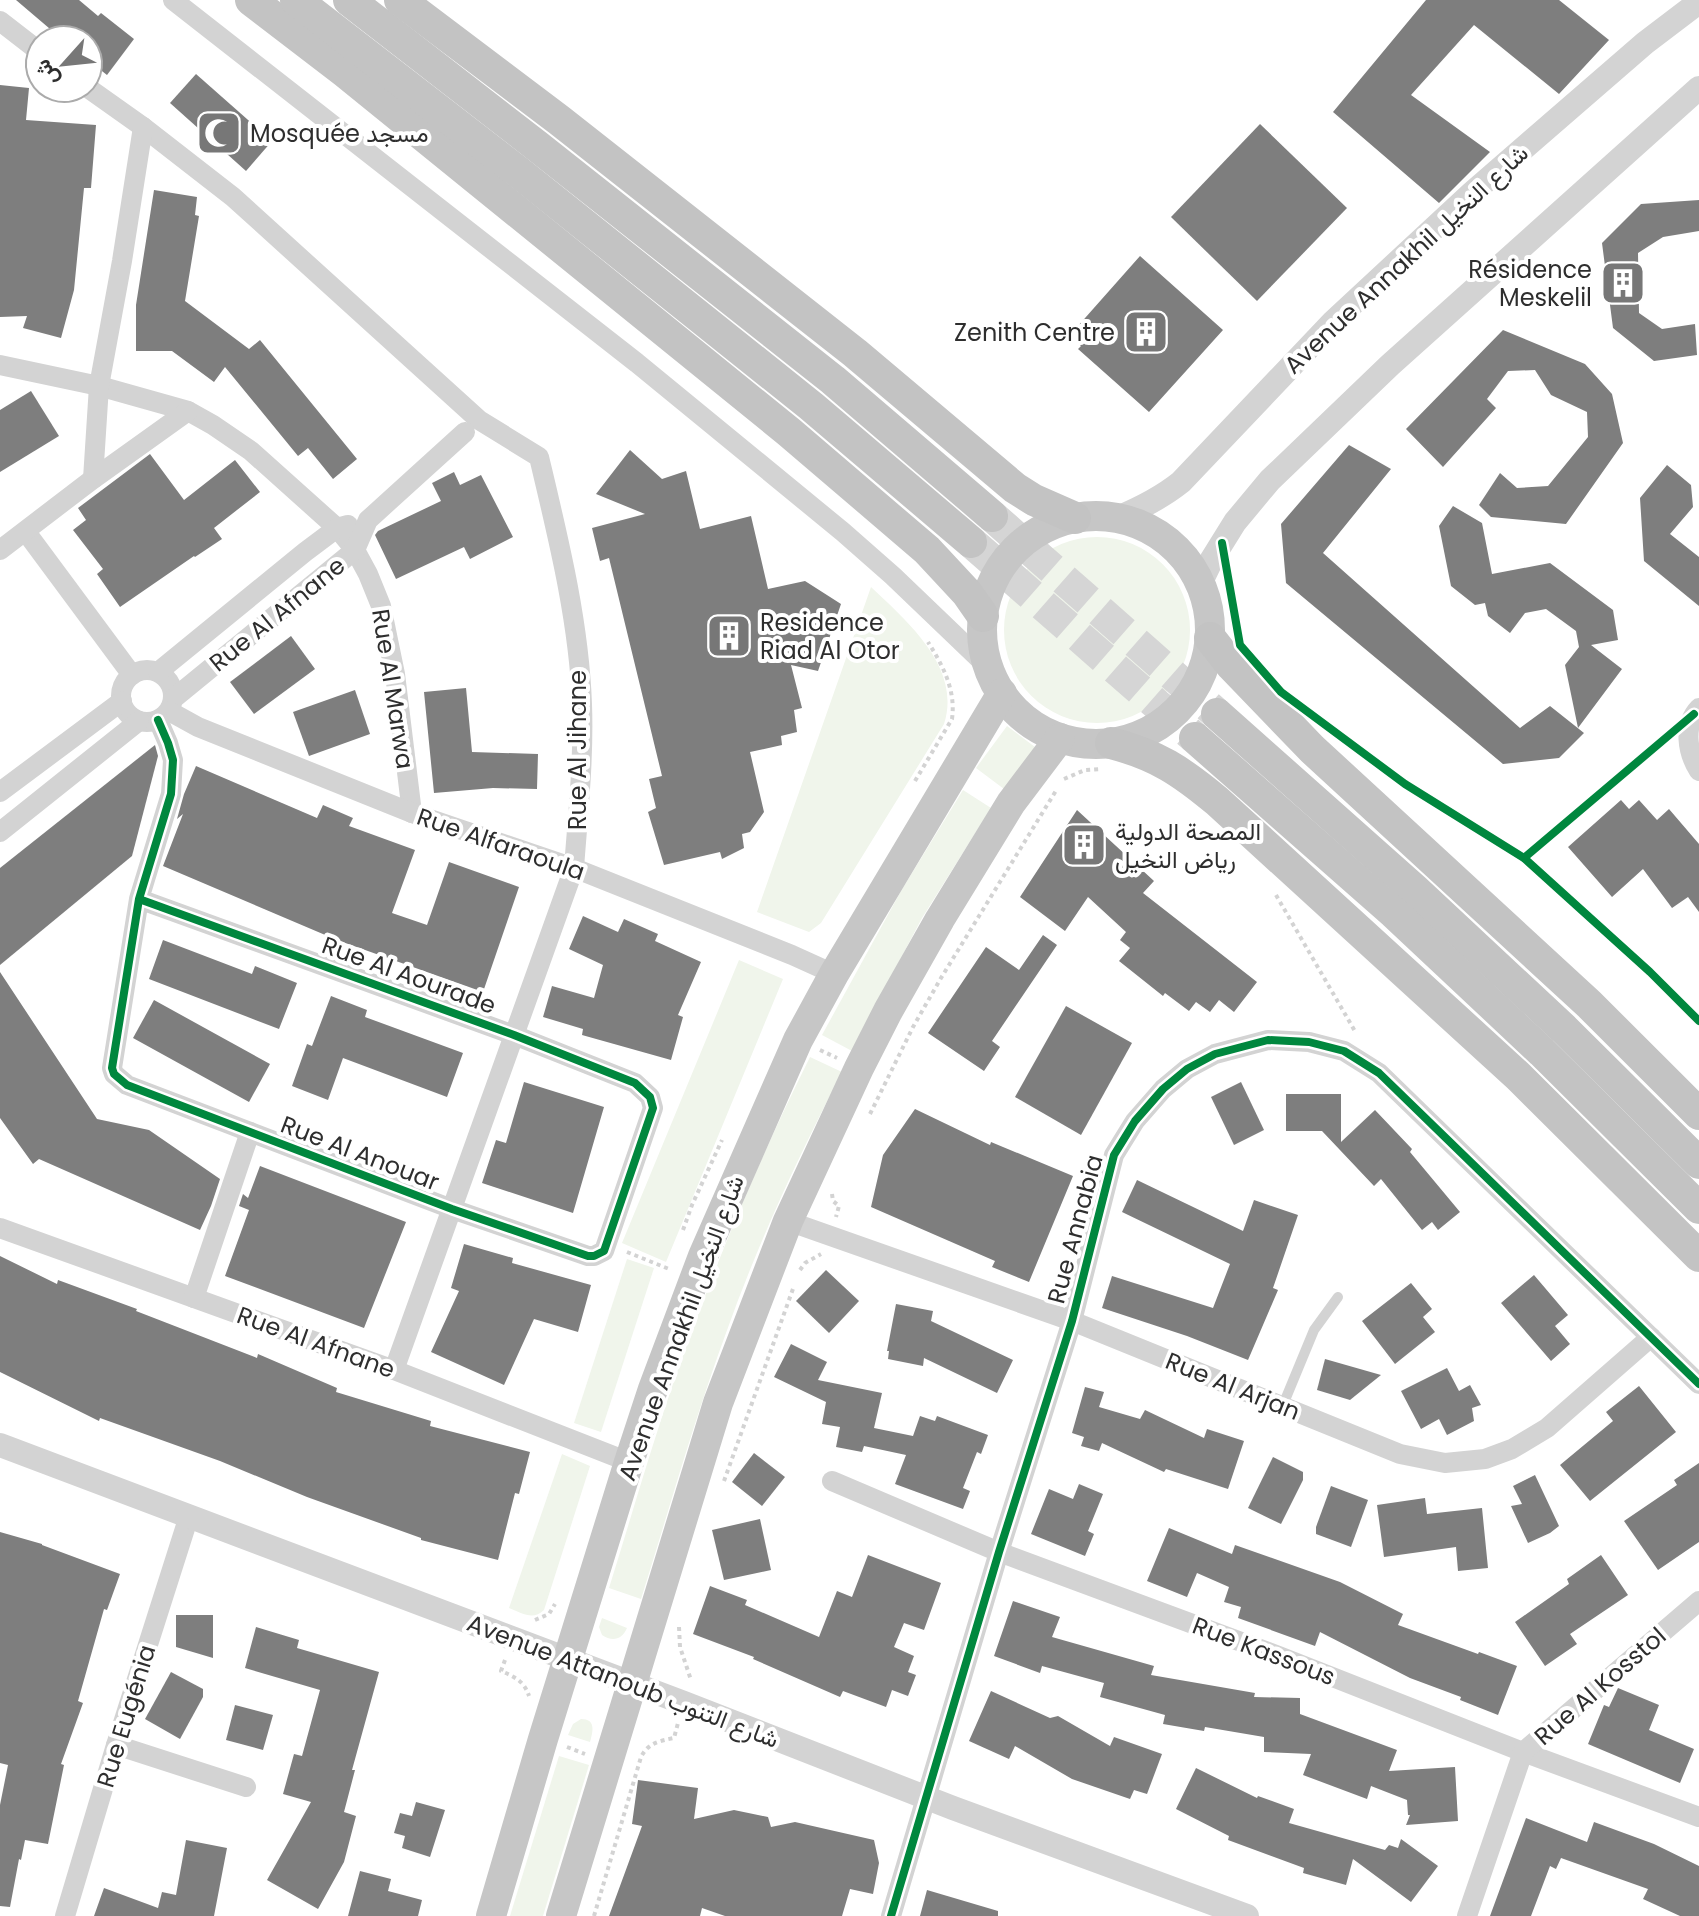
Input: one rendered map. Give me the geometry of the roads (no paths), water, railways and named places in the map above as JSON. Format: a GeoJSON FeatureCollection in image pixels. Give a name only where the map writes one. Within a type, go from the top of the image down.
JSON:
{"type":"FeatureCollection","features":[{"type":"Feature","properties":{"kind":"highway"},"geometry":{"type":"LineString","coordinates":[[251,0],[403,119],[812,452],[927,550],[967,593],[983,616]]}},
{"type":"Feature","properties":{"kind":"highway"},"geometry":{"type":"LineString","coordinates":[[296,0],[517,171],[811,406],[971,542]]}},
{"type":"Feature","properties":{"kind":"highway"},"geometry":{"type":"LineString","coordinates":[[349,0],[820,370],[992,516]]}},
{"type":"Feature","properties":{"kind":"highway"},"geometry":{"type":"LineString","coordinates":[[400,0],[559,120],[855,353],[1015,488],[1075,518]]}},
{"type":"Feature","properties":{"kind":"highway"},"geometry":{"type":"LineString","coordinates":[[1210,638],[1232,666],[1312,749],[1589,1004],[1699,1114]]}},
{"type":"Feature","properties":{"kind":"highway"},"geometry":{"type":"LineString","coordinates":[[1217,714],[1553,1018],[1699,1163]]}},
{"type":"Feature","properties":{"kind":"highway"},"geometry":{"type":"LineString","coordinates":[[1195,738],[1394,913],[1542,1052],[1699,1208]]}},
{"type":"Feature","properties":{"kind":"highway"},"geometry":{"type":"LineString","coordinates":[[1109,756],[1139,750],[1167,764],[1217,801],[1518,1076],[1699,1256]]}},
{"type":"Feature","properties":{"kind":"main road"},"geometry":{"type":"LineString","coordinates":[[1075,518],[1117,518],[1158,534],[1182,556],[1200,584],[1209,618],[1210,638],[1205,664],[1179,708],[1159,725],[1109,756],[1085,743],[1060,738],[1038,728],[1018,713],[995,681],[982,634],[983,616],[988,593],[998,571],[1031,536],[1052,524],[1075,518]]}},
{"type":"Feature","properties":{"kind":"main road","name":"Avenue Annakhil شارع النخيل"},"geometry":{"type":"LineString","coordinates":[[491,1916],[629,1462],[703,1256],[798,1040],[995,681]]}},
{"type":"Feature","properties":{"kind":"main road"},"geometry":{"type":"LineString","coordinates":[[561,1916],[718,1403],[788,1221],[888,1011],[1011,803],[1060,738]]}},
{"type":"Feature","properties":{"kind":"street"},"geometry":{"type":"LineString","coordinates":[[173,0],[661,383],[843,532],[920,601],[995,681]]}},
{"type":"Feature","properties":{"kind":"street","name":"Avenue Annakhil شارع النخيل"},"geometry":{"type":"LineString","coordinates":[[1117,518],[1144,507],[1181,482],[1333,322],[1472,193],[1645,43],[1699,2]]}},
{"type":"Feature","properties":{"kind":"street"},"geometry":{"type":"LineString","coordinates":[[0,21],[24,40]]}},
{"type":"Feature","properties":{"kind":"street"},"geometry":{"type":"LineString","coordinates":[[1200,584],[1235,522],[1270,480],[1390,365],[1699,88]]}},
{"type":"Feature","properties":{"kind":"street","name":"Rue Al Jihane"},"geometry":{"type":"LineString","coordinates":[[104,99],[233,197],[479,420],[539,457],[559,541],[582,702],[574,868],[394,1370]]}},
{"type":"Feature","properties":{"kind":"street"},"geometry":{"type":"LineString","coordinates":[[93,479],[99,386],[143,127]]}},
{"type":"Feature","properties":{"kind":"street","name":"Rue Al Marwa"},"geometry":{"type":"LineString","coordinates":[[0,365],[99,386],[188,411],[251,451],[337,528],[355,550],[368,574],[383,615],[395,674],[412,813]]}},
{"type":"Feature","properties":{"kind":"street"},"geometry":{"type":"LineString","coordinates":[[0,550],[188,411]]}},
{"type":"Feature","properties":{"kind":"street","name":"Rue Al Afnane"},"geometry":{"type":"LineString","coordinates":[[0,832],[160,713],[355,550],[368,520],[465,432]]}},
{"type":"Feature","properties":{"kind":"street","name":"Rue Al Afnane"},"geometry":{"type":"LineString","coordinates":[[158,672],[337,528],[368,520]]}},
{"type":"Feature","properties":{"kind":"street"},"geometry":{"type":"LineString","coordinates":[[26,532],[132,675]]}},
{"type":"Feature","properties":{"kind":"street"},"geometry":{"type":"LineString","coordinates":[[139,899],[171,794],[173,760],[160,713],[170,683],[158,672],[149,670],[132,675],[122,691],[125,710],[131,716],[160,713]]}},
{"type":"Feature","properties":{"kind":"street"},"geometry":{"type":"LineString","coordinates":[[0,792],[122,701]]}},
{"type":"Feature","properties":{"kind":"street"},"geometry":{"type":"LineString","coordinates":[[1699,708],[1689,732],[1689,749],[1699,771]]}},
{"type":"Feature","properties":{"kind":"street","name":"Rue Alfaraoula"},"geometry":{"type":"LineString","coordinates":[[160,713],[412,813],[574,868],[834,974]]}},
{"type":"Feature","properties":{"kind":"street","name":"Rue Al Aourade"},"geometry":{"type":"LineString","coordinates":[[139,899],[514,1035],[635,1083],[650,1097],[653,1108],[605,1248]]}},
{"type":"Feature","properties":{"kind":"street","name":"Rue Al Anouar"},"geometry":{"type":"LineString","coordinates":[[139,899],[112,1068],[114,1074],[127,1085],[452,1209],[588,1256],[594,1256],[605,1248]]}},
{"type":"Feature","properties":{"kind":"street","name":"Rue Annabia"},"geometry":{"type":"LineString","coordinates":[[891,1916],[999,1552],[1072,1321],[1114,1155],[1135,1121],[1163,1089],[1187,1069],[1215,1054],[1268,1040],[1309,1042],[1344,1051],[1379,1073],[1699,1384]]}},
{"type":"Feature","properties":{"kind":"street"},"geometry":{"type":"LineString","coordinates":[[194,1298],[250,1132]]}},
{"type":"Feature","properties":{"kind":"street","name":"Rue Al Arjan"},"geometry":{"type":"LineString","coordinates":[[788,1221],[1072,1321],[1400,1454],[1445,1463],[1485,1459],[1512,1449],[1547,1428],[1651,1337]]}},
{"type":"Feature","properties":{"kind":"street","name":"Rue Al Afnane"},"geometry":{"type":"LineString","coordinates":[[0,1228],[394,1370],[629,1462]]}},
{"type":"Feature","properties":{"kind":"street","name":"Avenue Attanoub شارع التنوب"},"geometry":{"type":"LineString","coordinates":[[0,1445],[925,1797],[1247,1916]]}},
{"type":"Feature","properties":{"kind":"street","name":"Rue Kassous"},"geometry":{"type":"LineString","coordinates":[[832,1481],[999,1552],[1699,1817]]}},
{"type":"Feature","properties":{"kind":"street","name":"Rue Eugénia"},"geometry":{"type":"LineString","coordinates":[[65,1916],[189,1516]]}},
{"type":"Feature","properties":{"kind":"street","name":"Rue Al Kosstol"},"geometry":{"type":"LineString","coordinates":[[1467,1916],[1523,1752],[1699,1601]]}},
{"type":"Feature","properties":{"kind":"street"},"geometry":{"type":"LineString","coordinates":[[116,1745],[246,1787]]}},
{"type":"Feature","properties":{"kind":"lane"},"geometry":{"type":"LineString","coordinates":[[1283,1405],[1314,1330],[1338,1297]]}},
{"type":"Feature","properties":{"kind":"tunnel"},"geometry":{"type":"LineString","coordinates":[[992,516],[1217,714]]}},
{"type":"Feature","properties":{"kind":"tunnel"},"geometry":{"type":"LineString","coordinates":[[971,542],[1195,738]]}},
{"type":"Feature","properties":{"kind":"place","name":"Mosquée مسجد"},"geometry":{"type":"Point","coordinates":[219,133]}},
{"type":"Feature","properties":{"kind":"place","name":"Résidence Meskelil"},"geometry":{"type":"Point","coordinates":[1623,283]}},
{"type":"Feature","properties":{"kind":"place","name":"Zenith Centre"},"geometry":{"type":"Point","coordinates":[1146,332]}},
{"type":"Feature","properties":{"kind":"place","name":"Residence Riad Al Otor"},"geometry":{"type":"Point","coordinates":[729,636]}},
{"type":"Feature","properties":{"kind":"place","name":"المصحة الدولية رياض النخيل"},"geometry":{"type":"Point","coordinates":[1084,845]}}]}
